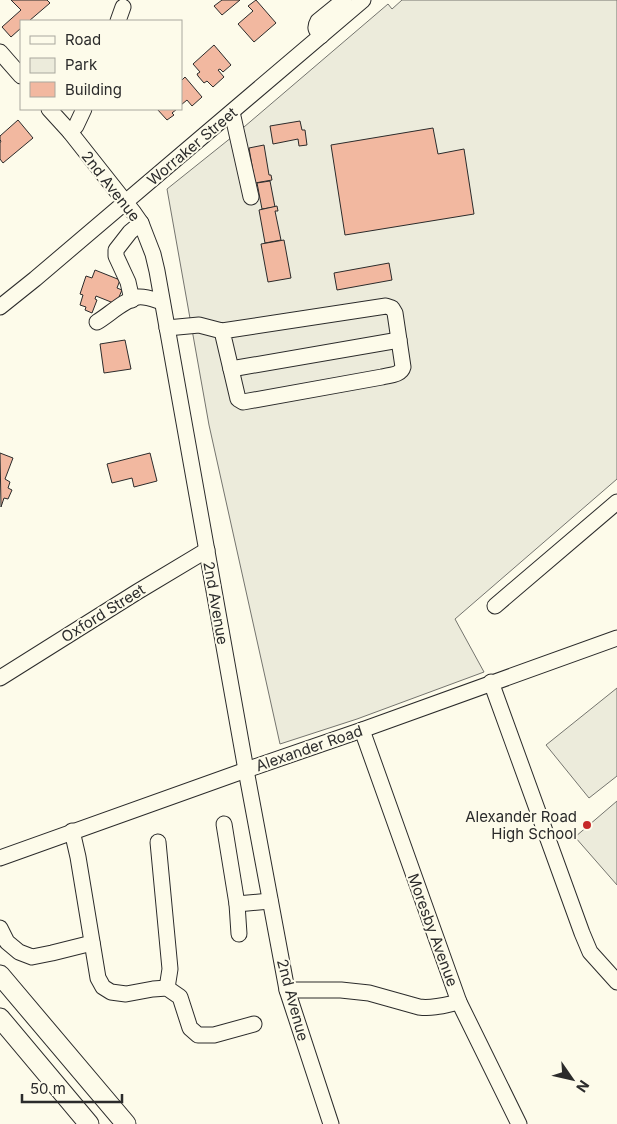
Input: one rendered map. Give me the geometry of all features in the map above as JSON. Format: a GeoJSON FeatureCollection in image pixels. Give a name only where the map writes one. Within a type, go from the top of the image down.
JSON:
{"type":"FeatureCollection","features":[{"type":"Feature","properties":{"kind":"main road"},"geometry":{"type":"LineString","coordinates":[[0,975],[126,1124]]}},
{"type":"Feature","properties":{"kind":"main road"},"geometry":{"type":"LineString","coordinates":[[0,1018],[89,1124]]}},
{"type":"Feature","properties":{"kind":"street","name":"Worraker Street"},"geometry":{"type":"LineString","coordinates":[[0,307],[321,36],[351,2]]}},
{"type":"Feature","properties":{"kind":"street"},"geometry":{"type":"LineString","coordinates":[[0,52],[20,75]]}},
{"type":"Feature","properties":{"kind":"street","name":"2nd Avenue"},"geometry":{"type":"LineString","coordinates":[[50,110],[70,132],[141,223],[153,254],[287,990],[331,1124]]}},
{"type":"Feature","properties":{"kind":"street"},"geometry":{"type":"LineString","coordinates":[[70,132],[76,126],[84,110]]}},
{"type":"Feature","properties":{"kind":"street"},"geometry":{"type":"LineString","coordinates":[[232,112],[251,197]]}},
{"type":"Feature","properties":{"kind":"street"},"geometry":{"type":"LineString","coordinates":[[132,300],[128,282],[116,256],[116,250],[130,232],[141,223]]}},
{"type":"Feature","properties":{"kind":"street","name":"Worraker Street"},"geometry":{"type":"LineString","coordinates":[[0,312],[21,291]]}},
{"type":"Feature","properties":{"kind":"street"},"geometry":{"type":"LineString","coordinates":[[97,322],[125,303],[139,297],[152,298],[162,302]]}},
{"type":"Feature","properties":{"kind":"street"},"geometry":{"type":"LineString","coordinates":[[167,328],[199,324],[222,331],[386,306],[392,308],[395,313],[403,367],[400,373],[243,402],[238,399],[222,331]]}},
{"type":"Feature","properties":{"kind":"street"},"geometry":{"type":"LineString","coordinates":[[231,369],[399,340]]}},
{"type":"Feature","properties":{"kind":"street"},"geometry":{"type":"LineString","coordinates":[[495,606],[617,502]]}},
{"type":"Feature","properties":{"kind":"street","name":"Oxford Street"},"geometry":{"type":"LineString","coordinates":[[0,678],[207,550]]}},
{"type":"Feature","properties":{"kind":"street","name":"Alexander Road"},"geometry":{"type":"LineString","coordinates":[[0,858],[617,638]]}},
{"type":"Feature","properties":{"kind":"street"},"geometry":{"type":"LineString","coordinates":[[491,682],[582,933],[590,952],[617,982]]}},
{"type":"Feature","properties":{"kind":"street","name":"Moresby Avenue"},"geometry":{"type":"LineString","coordinates":[[362,730],[459,1002],[520,1124]]}},
{"type":"Feature","properties":{"kind":"street"},"geometry":{"type":"LineString","coordinates":[[224,824],[237,904],[239,934]]}},
{"type":"Feature","properties":{"kind":"street"},"geometry":{"type":"LineString","coordinates":[[72,831],[78,856],[98,978],[103,987],[112,992],[126,994],[167,988],[180,997],[190,1028],[198,1035],[214,1035],[254,1024]]}},
{"type":"Feature","properties":{"kind":"street"},"geometry":{"type":"LineString","coordinates":[[158,842],[170,968],[167,988]]}},
{"type":"Feature","properties":{"kind":"street"},"geometry":{"type":"LineString","coordinates":[[237,904],[270,901]]}},
{"type":"Feature","properties":{"kind":"street"},"geometry":{"type":"LineString","coordinates":[[0,928],[7,942],[19,952],[32,957],[52,954],[92,943]]}},
{"type":"Feature","properties":{"kind":"street"},"geometry":{"type":"LineString","coordinates":[[287,990],[369,992],[426,1008],[459,1002]]}},
{"type":"Feature","properties":{"kind":"green space"},"geometry":{"type":"Polygon","coordinates":[[[402,0],[617,0],[617,479],[455,619],[484,672],[357,719],[280,744],[209,425],[167,189],[237,133],[388,4],[392,9],[402,0]]]}},
{"type":"Feature","properties":{"kind":"green space"},"geometry":{"type":"Polygon","coordinates":[[[617,688],[617,776],[589,798],[546,745],[617,688]]]}},
{"type":"Feature","properties":{"kind":"green space"},"geometry":{"type":"Polygon","coordinates":[[[617,801],[617,885],[575,837],[617,801]]]}},
{"type":"Feature","properties":{"kind":"building"},"geometry":{"type":"Polygon","coordinates":[[[11,0],[47,0],[50,3],[30,20],[20,20],[20,29],[11,37],[2,27],[21,10],[11,0]]]}},
{"type":"Feature","properties":{"kind":"building"},"geometry":{"type":"Polygon","coordinates":[[[222,0],[240,0],[222,15],[214,6],[222,0]]]}},
{"type":"Feature","properties":{"kind":"building"},"geometry":{"type":"Polygon","coordinates":[[[256,0],[276,23],[254,42],[238,24],[253,11],[248,6],[256,0]]]}},
{"type":"Feature","properties":{"kind":"building"},"geometry":{"type":"Polygon","coordinates":[[[214,45],[231,65],[223,72],[220,69],[218,70],[224,77],[213,87],[207,81],[204,83],[197,74],[200,72],[193,64],[214,45]]]}},
{"type":"Feature","properties":{"kind":"building"},"geometry":{"type":"Polygon","coordinates":[[[185,77],[202,97],[192,106],[187,100],[182,104],[182,80],[185,77]]]}},
{"type":"Feature","properties":{"kind":"building"},"geometry":{"type":"Polygon","coordinates":[[[158,110],[176,110],[172,113],[174,115],[167,120],[158,110]]]}},
{"type":"Feature","properties":{"kind":"building"},"geometry":{"type":"Polygon","coordinates":[[[18,120],[33,138],[3,163],[0,159],[0,136],[18,120]]]}},
{"type":"Feature","properties":{"kind":"building"},"geometry":{"type":"Polygon","coordinates":[[[300,121],[302,130],[305,130],[307,145],[299,146],[298,139],[273,144],[270,126],[300,121]]]}},
{"type":"Feature","properties":{"kind":"building"},"geometry":{"type":"Polygon","coordinates":[[[433,128],[438,154],[464,149],[474,214],[345,235],[331,145],[433,128]]]}},
{"type":"Feature","properties":{"kind":"building"},"geometry":{"type":"Polygon","coordinates":[[[264,145],[269,175],[271,175],[272,180],[255,183],[249,148],[264,145]]]}},
{"type":"Feature","properties":{"kind":"building"},"geometry":{"type":"Polygon","coordinates":[[[270,181],[275,207],[262,209],[257,183],[270,181]]]}},
{"type":"Feature","properties":{"kind":"building"},"geometry":{"type":"Polygon","coordinates":[[[277,206],[278,211],[275,211],[281,240],[265,243],[259,210],[277,206]]]}},
{"type":"Feature","properties":{"kind":"building"},"geometry":{"type":"Polygon","coordinates":[[[284,240],[291,278],[268,282],[261,244],[284,240]]]}},
{"type":"Feature","properties":{"kind":"building"},"geometry":{"type":"Polygon","coordinates":[[[389,263],[392,280],[337,290],[334,273],[389,263]]]}},
{"type":"Feature","properties":{"kind":"building"},"geometry":{"type":"Polygon","coordinates":[[[95,270],[120,280],[117,288],[122,290],[116,304],[96,296],[95,299],[97,300],[92,313],[85,310],[86,307],[80,305],[83,295],[80,294],[86,276],[92,278],[95,270]]]}},
{"type":"Feature","properties":{"kind":"building"},"geometry":{"type":"Polygon","coordinates":[[[125,340],[131,369],[104,373],[100,344],[125,340]]]}},
{"type":"Feature","properties":{"kind":"building"},"geometry":{"type":"Polygon","coordinates":[[[0,453],[13,458],[5,479],[10,482],[8,488],[12,490],[8,499],[4,498],[1,507],[0,453]]]}},
{"type":"Feature","properties":{"kind":"building"},"geometry":{"type":"Polygon","coordinates":[[[150,453],[157,481],[134,487],[132,478],[112,483],[107,464],[150,453]]]}},
{"type":"Feature","properties":{"kind":"place","name":"Alexander Road High School"},"geometry":{"type":"Point","coordinates":[587,825]}}]}
